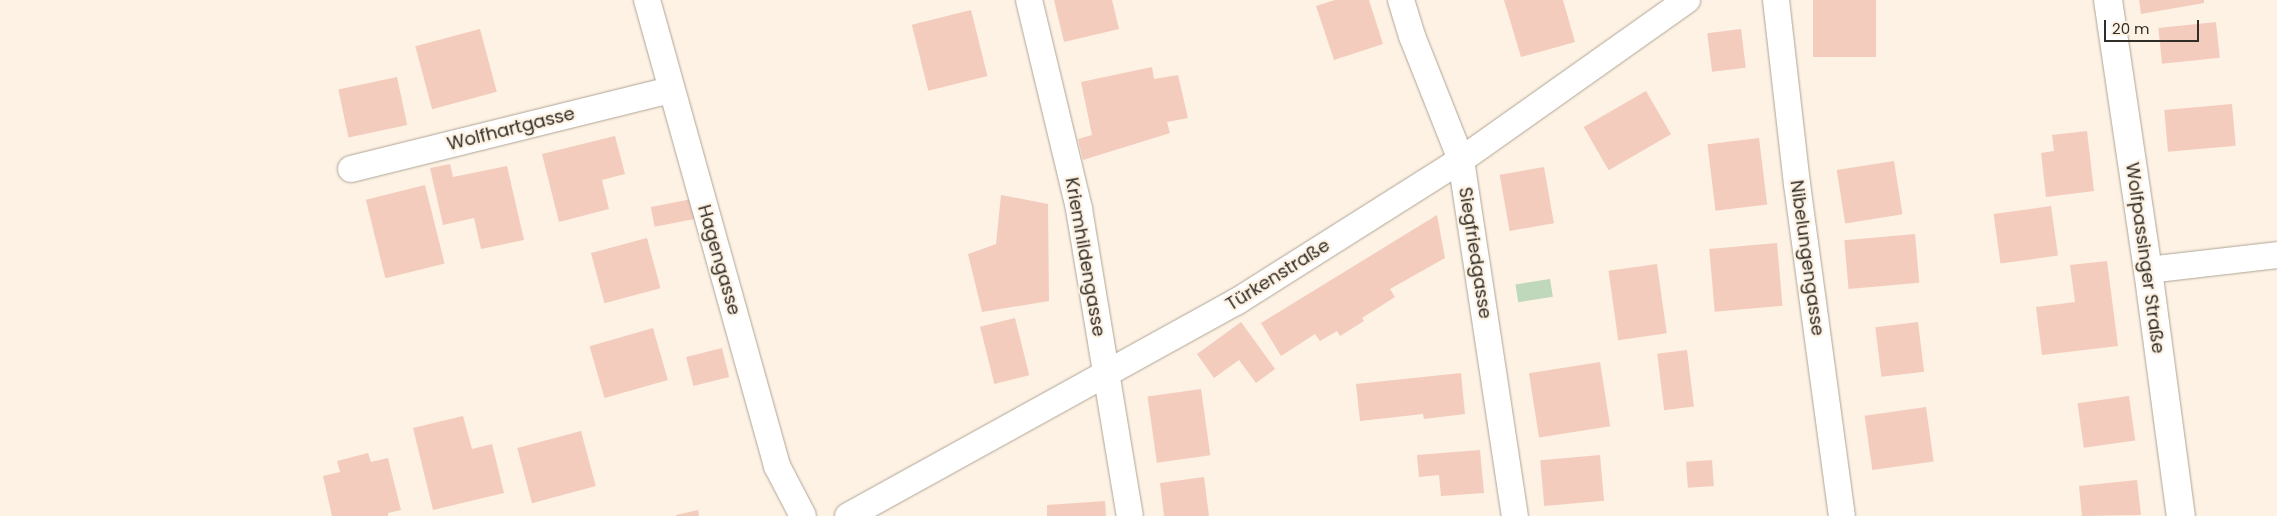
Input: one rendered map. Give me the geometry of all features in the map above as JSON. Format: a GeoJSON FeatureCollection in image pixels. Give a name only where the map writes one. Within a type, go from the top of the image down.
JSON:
{"type":"FeatureCollection","features":[{"type":"Feature","properties":{"kind":"street","name":"Hagengasse"},"geometry":{"type":"LineString","coordinates":[[647,0],[777,466],[803,516]]}},
{"type":"Feature","properties":{"kind":"street","name":"Kriemhildengasse"},"geometry":{"type":"LineString","coordinates":[[1029,0],[1079,209],[1130,516]]}},
{"type":"Feature","properties":{"kind":"street","name":"Siegfriedgasse"},"geometry":{"type":"LineString","coordinates":[[1401,0],[1412,36],[1461,160],[1515,516]]}},
{"type":"Feature","properties":{"kind":"street","name":"Türkenstraße"},"geometry":{"type":"LineString","coordinates":[[848,516],[1236,302],[1461,160],[1687,0]]}},
{"type":"Feature","properties":{"kind":"street","name":"Nibelungengasse"},"geometry":{"type":"LineString","coordinates":[[1776,0],[1797,184],[1842,516]]}},
{"type":"Feature","properties":{"kind":"street","name":"Wolfpassinger Straße"},"geometry":{"type":"LineString","coordinates":[[2108,0],[2148,270],[2181,516]]}},
{"type":"Feature","properties":{"kind":"street","name":"Wolfhartgasse"},"geometry":{"type":"LineString","coordinates":[[351,169],[671,90]]}},
{"type":"Feature","properties":{"kind":"street"},"geometry":{"type":"LineString","coordinates":[[2148,270],[2277,255]]}},
{"type":"Feature","properties":{"kind":"shaded area"},"geometry":{"type":"Polygon","coordinates":[[[1550,279],[1553,297],[1518,302],[1515,284],[1550,279]]]}},
{"type":"Feature","properties":{"kind":"building"},"geometry":{"type":"Polygon","coordinates":[[[1054,0],[1112,0],[1119,29],[1064,42],[1054,0]]]}},
{"type":"Feature","properties":{"kind":"building"},"geometry":{"type":"Polygon","coordinates":[[[1335,0],[1369,0],[1383,44],[1334,60],[1316,6],[1335,0]]]}},
{"type":"Feature","properties":{"kind":"building"},"geometry":{"type":"Polygon","coordinates":[[[1504,0],[1563,0],[1575,42],[1521,57],[1504,0]]]}},
{"type":"Feature","properties":{"kind":"building"},"geometry":{"type":"Polygon","coordinates":[[[1813,0],[1876,0],[1876,57],[1813,57],[1813,0]]]}},
{"type":"Feature","properties":{"kind":"building"},"geometry":{"type":"Polygon","coordinates":[[[2139,0],[2204,0],[2204,3],[2141,14],[2139,0]]]}},
{"type":"Feature","properties":{"kind":"building"},"geometry":{"type":"Polygon","coordinates":[[[971,10],[987,76],[928,91],[912,25],[971,10]]]}},
{"type":"Feature","properties":{"kind":"building"},"geometry":{"type":"Polygon","coordinates":[[[2216,22],[2220,58],[2162,64],[2158,28],[2216,22]]]}},
{"type":"Feature","properties":{"kind":"building"},"geometry":{"type":"Polygon","coordinates":[[[480,29],[497,92],[432,109],[415,46],[480,29]]]}},
{"type":"Feature","properties":{"kind":"building"},"geometry":{"type":"Polygon","coordinates":[[[1741,29],[1746,68],[1712,72],[1707,33],[1741,29]]]}},
{"type":"Feature","properties":{"kind":"building"},"geometry":{"type":"Polygon","coordinates":[[[1152,67],[1154,79],[1178,75],[1188,118],[1167,122],[1170,133],[1083,160],[1078,139],[1092,135],[1081,82],[1152,67]]]}},
{"type":"Feature","properties":{"kind":"building"},"geometry":{"type":"Polygon","coordinates":[[[397,77],[407,125],[348,137],[338,89],[397,77]]]}},
{"type":"Feature","properties":{"kind":"building"},"geometry":{"type":"Polygon","coordinates":[[[1646,91],[1671,134],[1609,170],[1584,127],[1646,91]]]}},
{"type":"Feature","properties":{"kind":"building"},"geometry":{"type":"Polygon","coordinates":[[[2232,104],[2236,146],[2168,152],[2164,110],[2232,104]]]}},
{"type":"Feature","properties":{"kind":"building"},"geometry":{"type":"Polygon","coordinates":[[[2087,131],[2094,191],[2046,197],[2041,153],[2054,151],[2052,135],[2087,131]]]}},
{"type":"Feature","properties":{"kind":"building"},"geometry":{"type":"Polygon","coordinates":[[[615,136],[625,174],[602,180],[609,209],[559,222],[542,154],[615,136]]]}},
{"type":"Feature","properties":{"kind":"building"},"geometry":{"type":"Polygon","coordinates":[[[1759,138],[1767,205],[1716,211],[1707,144],[1759,138]]]}},
{"type":"Feature","properties":{"kind":"building"},"geometry":{"type":"Polygon","coordinates":[[[1894,161],[1902,214],[1845,223],[1837,170],[1894,161]]]}},
{"type":"Feature","properties":{"kind":"building"},"geometry":{"type":"Polygon","coordinates":[[[450,164],[453,177],[507,166],[524,240],[481,249],[474,218],[443,225],[430,168],[450,164]]]}},
{"type":"Feature","properties":{"kind":"building"},"geometry":{"type":"Polygon","coordinates":[[[1544,167],[1554,223],[1510,231],[1500,175],[1544,167]]]}},
{"type":"Feature","properties":{"kind":"building"},"geometry":{"type":"Polygon","coordinates":[[[425,185],[445,264],[385,278],[366,200],[425,185]]]}},
{"type":"Feature","properties":{"kind":"building"},"geometry":{"type":"Polygon","coordinates":[[[1001,195],[1048,204],[1049,301],[982,312],[968,254],[996,244],[1001,195]]]}},
{"type":"Feature","properties":{"kind":"building"},"geometry":{"type":"Polygon","coordinates":[[[692,199],[696,219],[655,227],[651,207],[692,199]]]}},
{"type":"Feature","properties":{"kind":"building"},"geometry":{"type":"Polygon","coordinates":[[[2051,206],[2058,256],[2001,264],[1994,214],[2051,206]]]}},
{"type":"Feature","properties":{"kind":"building"},"geometry":{"type":"Polygon","coordinates":[[[1437,215],[1445,258],[1390,289],[1395,297],[1362,318],[1364,321],[1340,336],[1337,331],[1320,341],[1315,334],[1281,356],[1261,323],[1437,215]]]}},
{"type":"Feature","properties":{"kind":"building"},"geometry":{"type":"Polygon","coordinates":[[[1915,234],[1919,283],[1849,289],[1844,240],[1915,234]]]}},
{"type":"Feature","properties":{"kind":"building"},"geometry":{"type":"Polygon","coordinates":[[[647,238],[660,288],[604,303],[591,253],[647,238]]]}},
{"type":"Feature","properties":{"kind":"building"},"geometry":{"type":"Polygon","coordinates":[[[1777,243],[1782,306],[1715,312],[1709,249],[1777,243]]]}},
{"type":"Feature","properties":{"kind":"building"},"geometry":{"type":"Polygon","coordinates":[[[2107,261],[2118,346],[2042,355],[2036,307],[2075,302],[2070,265],[2107,261]]]}},
{"type":"Feature","properties":{"kind":"building"},"geometry":{"type":"Polygon","coordinates":[[[1657,264],[1667,333],[1618,340],[1608,271],[1657,264]]]}},
{"type":"Feature","properties":{"kind":"building"},"geometry":{"type":"Polygon","coordinates":[[[1015,318],[1029,375],[994,384],[980,327],[1015,318]]]}},
{"type":"Feature","properties":{"kind":"building"},"geometry":{"type":"Polygon","coordinates":[[[1241,322],[1275,369],[1256,383],[1239,360],[1214,378],[1197,354],[1241,322]]]}},
{"type":"Feature","properties":{"kind":"building"},"geometry":{"type":"Polygon","coordinates":[[[1918,322],[1924,372],[1881,377],[1875,327],[1918,322]]]}},
{"type":"Feature","properties":{"kind":"building"},"geometry":{"type":"Polygon","coordinates":[[[653,328],[668,380],[604,398],[590,346],[653,328]]]}},
{"type":"Feature","properties":{"kind":"building"},"geometry":{"type":"Polygon","coordinates":[[[722,348],[729,377],[693,386],[686,357],[722,348]]]}},
{"type":"Feature","properties":{"kind":"building"},"geometry":{"type":"Polygon","coordinates":[[[1687,350],[1694,407],[1664,410],[1657,354],[1687,350]]]}},
{"type":"Feature","properties":{"kind":"building"},"geometry":{"type":"Polygon","coordinates":[[[1600,362],[1610,426],[1539,437],[1529,373],[1600,362]]]}},
{"type":"Feature","properties":{"kind":"building"},"geometry":{"type":"Polygon","coordinates":[[[1461,373],[1465,414],[1424,419],[1423,414],[1360,421],[1356,384],[1461,373]]]}},
{"type":"Feature","properties":{"kind":"building"},"geometry":{"type":"Polygon","coordinates":[[[1201,389],[1210,455],[1157,463],[1148,397],[1201,389]]]}},
{"type":"Feature","properties":{"kind":"building"},"geometry":{"type":"Polygon","coordinates":[[[2129,396],[2135,441],[2084,448],[2078,403],[2129,396]]]}},
{"type":"Feature","properties":{"kind":"building"},"geometry":{"type":"Polygon","coordinates":[[[1926,407],[1934,461],[1872,470],[1865,416],[1926,407]]]}},
{"type":"Feature","properties":{"kind":"building"},"geometry":{"type":"Polygon","coordinates":[[[463,416],[472,449],[492,444],[504,493],[433,510],[413,428],[463,416]]]}},
{"type":"Feature","properties":{"kind":"building"},"geometry":{"type":"Polygon","coordinates":[[[581,431],[596,486],[532,503],[517,448],[581,431]]]}},
{"type":"Feature","properties":{"kind":"building"},"geometry":{"type":"Polygon","coordinates":[[[1480,450],[1484,493],[1441,496],[1439,475],[1419,477],[1417,455],[1480,450]]]}},
{"type":"Feature","properties":{"kind":"building"},"geometry":{"type":"Polygon","coordinates":[[[368,453],[371,462],[388,458],[401,510],[388,513],[388,516],[332,516],[323,476],[340,472],[337,461],[368,453]]]}},
{"type":"Feature","properties":{"kind":"building"},"geometry":{"type":"Polygon","coordinates":[[[1600,455],[1604,501],[1544,506],[1540,460],[1600,455]]]}},
{"type":"Feature","properties":{"kind":"building"},"geometry":{"type":"Polygon","coordinates":[[[1712,460],[1714,486],[1688,488],[1686,462],[1712,460]]]}},
{"type":"Feature","properties":{"kind":"building"},"geometry":{"type":"Polygon","coordinates":[[[1204,477],[1209,516],[1164,516],[1160,483],[1204,477]]]}},
{"type":"Feature","properties":{"kind":"building"},"geometry":{"type":"Polygon","coordinates":[[[2137,480],[2141,515],[2082,516],[2079,486],[2137,480]]]}},
{"type":"Feature","properties":{"kind":"building"},"geometry":{"type":"Polygon","coordinates":[[[1105,501],[1106,516],[1047,516],[1047,505],[1105,501]]]}},
{"type":"Feature","properties":{"kind":"building"},"geometry":{"type":"Polygon","coordinates":[[[698,510],[699,516],[676,516],[676,515],[698,510]]]}}]}
